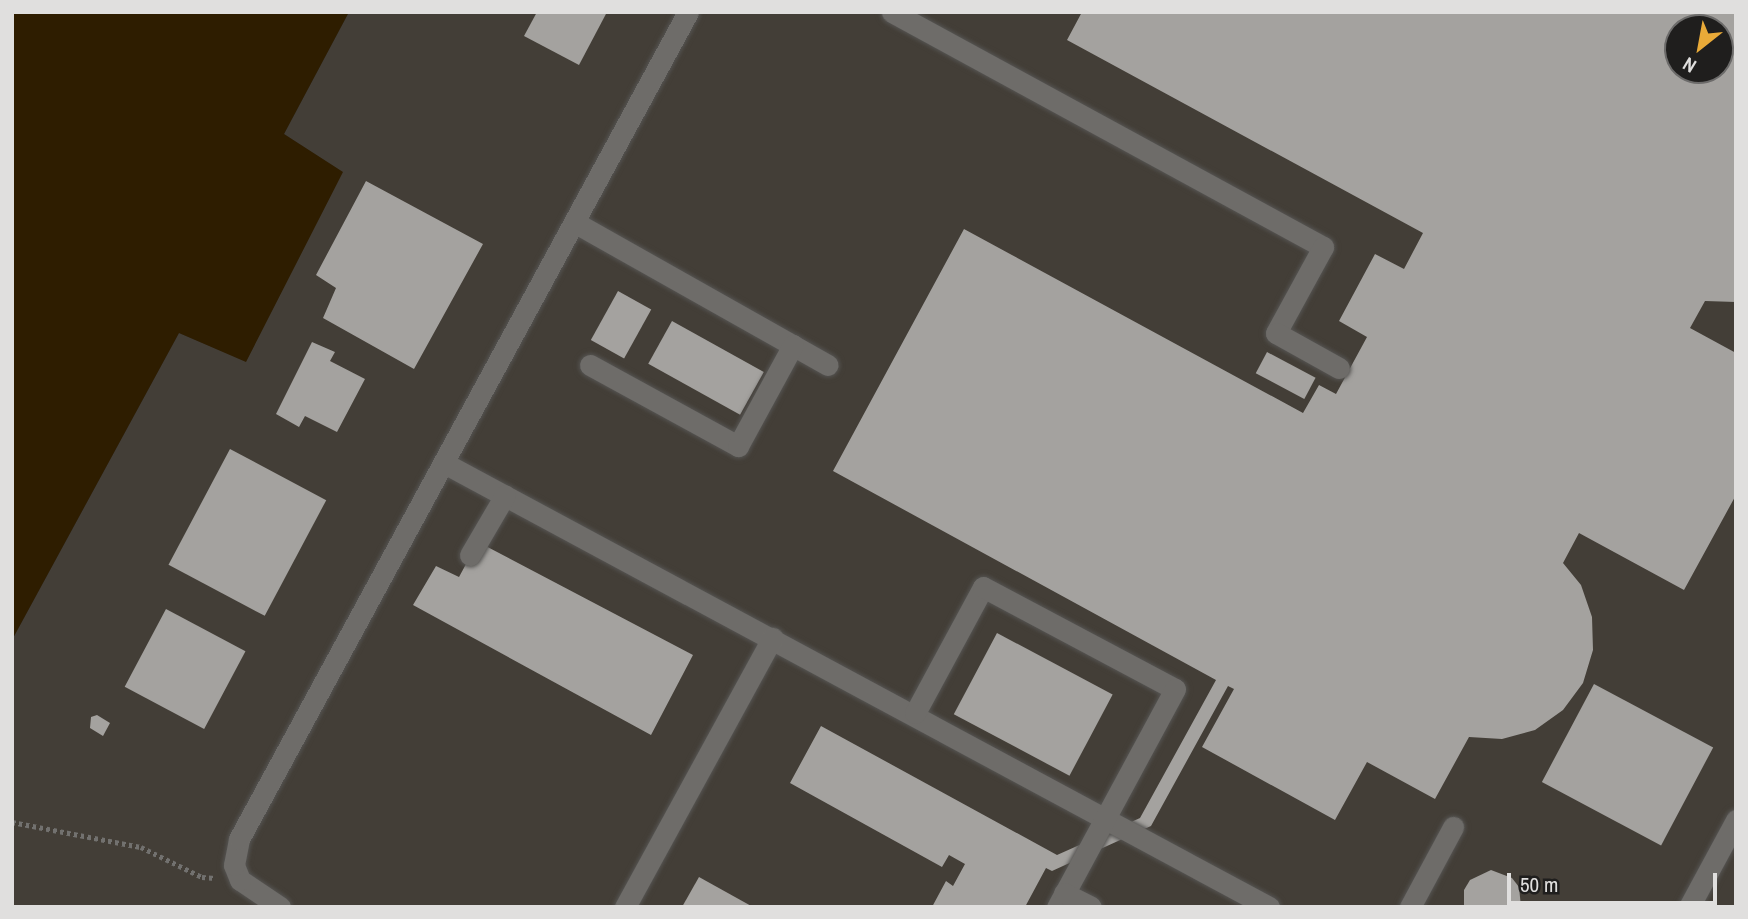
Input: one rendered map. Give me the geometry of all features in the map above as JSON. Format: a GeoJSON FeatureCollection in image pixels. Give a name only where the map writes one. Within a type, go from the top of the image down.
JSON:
{"type":"FeatureCollection","features":[{"type":"Feature","properties":{"kind":"lane"},"geometry":{"type":"LineString","coordinates":[[279,907],[240,880],[234,864],[239,839],[688,12]]}},
{"type":"Feature","properties":{"kind":"lane"},"geometry":{"type":"LineString","coordinates":[[892,12],[1323,247],[1276,333],[1339,368]]}},
{"type":"Feature","properties":{"kind":"lane"},"geometry":{"type":"LineString","coordinates":[[575,222],[828,365]]}},
{"type":"Feature","properties":{"kind":"lane"},"geometry":{"type":"LineString","coordinates":[[590,365],[738,446],[793,345]]}},
{"type":"Feature","properties":{"kind":"lane"},"geometry":{"type":"LineString","coordinates":[[444,463],[915,713],[1269,907]]}},
{"type":"Feature","properties":{"kind":"lane"},"geometry":{"type":"LineString","coordinates":[[470,555],[505,495]]}},
{"type":"Feature","properties":{"kind":"lane"},"geometry":{"type":"LineString","coordinates":[[915,713],[983,587],[1175,689],[1060,900],[1091,907]]}},
{"type":"Feature","properties":{"kind":"lane"},"geometry":{"type":"LineString","coordinates":[[625,907],[772,638]]}},
{"type":"Feature","properties":{"kind":"lane"},"geometry":{"type":"LineString","coordinates":[[1689,907],[1736,820]]}},
{"type":"Feature","properties":{"kind":"lane"},"geometry":{"type":"LineString","coordinates":[[1410,907],[1454,827]]}},
{"type":"Feature","properties":{"kind":"path"},"geometry":{"type":"LineString","coordinates":[[12,822],[141,847],[202,877],[240,880]]}},
{"type":"Feature","properties":{"kind":"shaded area"},"geometry":{"type":"Polygon","coordinates":[[[12,12],[349,12],[284,134],[343,172],[246,362],[179,333],[12,640],[12,12]]]}},
{"type":"Feature","properties":{"kind":"shaded area"},"geometry":{"type":"Polygon","coordinates":[[[349,12],[1736,12],[1736,907],[12,907],[12,640],[179,333],[246,361],[342,172],[284,134],[349,12]]]}},
{"type":"Feature","properties":{"kind":"building"},"geometry":{"type":"Polygon","coordinates":[[[537,12],[607,12],[579,65],[524,36],[537,12]]]}},
{"type":"Feature","properties":{"kind":"building"},"geometry":{"type":"Polygon","coordinates":[[[1082,12],[1736,12],[1736,302],[1705,301],[1690,328],[1736,353],[1736,495],[1684,590],[1579,533],[1563,563],[1581,585],[1592,617],[1593,650],[1583,683],[1563,710],[1535,730],[1502,739],[1469,737],[1435,799],[1367,762],[1335,820],[1202,747],[1234,689],[1228,686],[1151,826],[1052,871],[1046,868],[1025,907],[932,907],[946,881],[953,886],[965,864],[949,855],[942,867],[790,783],[821,726],[1057,855],[1140,818],[1216,680],[833,471],[964,229],[1303,413],[1319,385],[1336,394],[1367,337],[1339,321],[1375,254],[1404,269],[1423,233],[1067,40],[1082,12]]]}},
{"type":"Feature","properties":{"kind":"building"},"geometry":{"type":"Polygon","coordinates":[[[366,181],[483,244],[414,369],[323,318],[336,288],[316,275],[366,181]]]}},
{"type":"Feature","properties":{"kind":"building"},"geometry":{"type":"Polygon","coordinates":[[[618,291],[651,309],[624,358],[591,340],[618,291]]]}},
{"type":"Feature","properties":{"kind":"building"},"geometry":{"type":"Polygon","coordinates":[[[672,321],[764,372],[740,415],[648,364],[672,321]]]}},
{"type":"Feature","properties":{"kind":"building"},"geometry":{"type":"Polygon","coordinates":[[[312,342],[335,352],[330,361],[365,379],[337,432],[305,416],[299,427],[276,414],[312,342]]]}},
{"type":"Feature","properties":{"kind":"building"},"geometry":{"type":"Polygon","coordinates":[[[1267,352],[1316,378],[1304,399],[1256,373],[1267,352]]]}},
{"type":"Feature","properties":{"kind":"building"},"geometry":{"type":"Polygon","coordinates":[[[230,449],[326,500],[265,616],[168,565],[230,449]]]}},
{"type":"Feature","properties":{"kind":"building"},"geometry":{"type":"Polygon","coordinates":[[[478,542],[693,655],[651,735],[413,605],[436,566],[459,577],[478,542]]]}},
{"type":"Feature","properties":{"kind":"building"},"geometry":{"type":"Polygon","coordinates":[[[166,609],[245,651],[204,729],[125,687],[166,609]]]}},
{"type":"Feature","properties":{"kind":"building"},"geometry":{"type":"Polygon","coordinates":[[[997,633],[1113,695],[1069,776],[954,714],[997,633]]]}},
{"type":"Feature","properties":{"kind":"building"},"geometry":{"type":"Polygon","coordinates":[[[1594,684],[1713,747],[1661,845],[1542,782],[1594,684]]]}},
{"type":"Feature","properties":{"kind":"building"},"geometry":{"type":"Polygon","coordinates":[[[97,715],[110,723],[103,736],[90,728],[91,717],[97,715]]]}},
{"type":"Feature","properties":{"kind":"building"},"geometry":{"type":"Polygon","coordinates":[[[1491,870],[1512,878],[1519,887],[1521,907],[1464,907],[1464,890],[1470,880],[1491,870]]]}},
{"type":"Feature","properties":{"kind":"building"},"geometry":{"type":"Polygon","coordinates":[[[699,877],[753,907],[682,907],[699,877]]]}}]}
